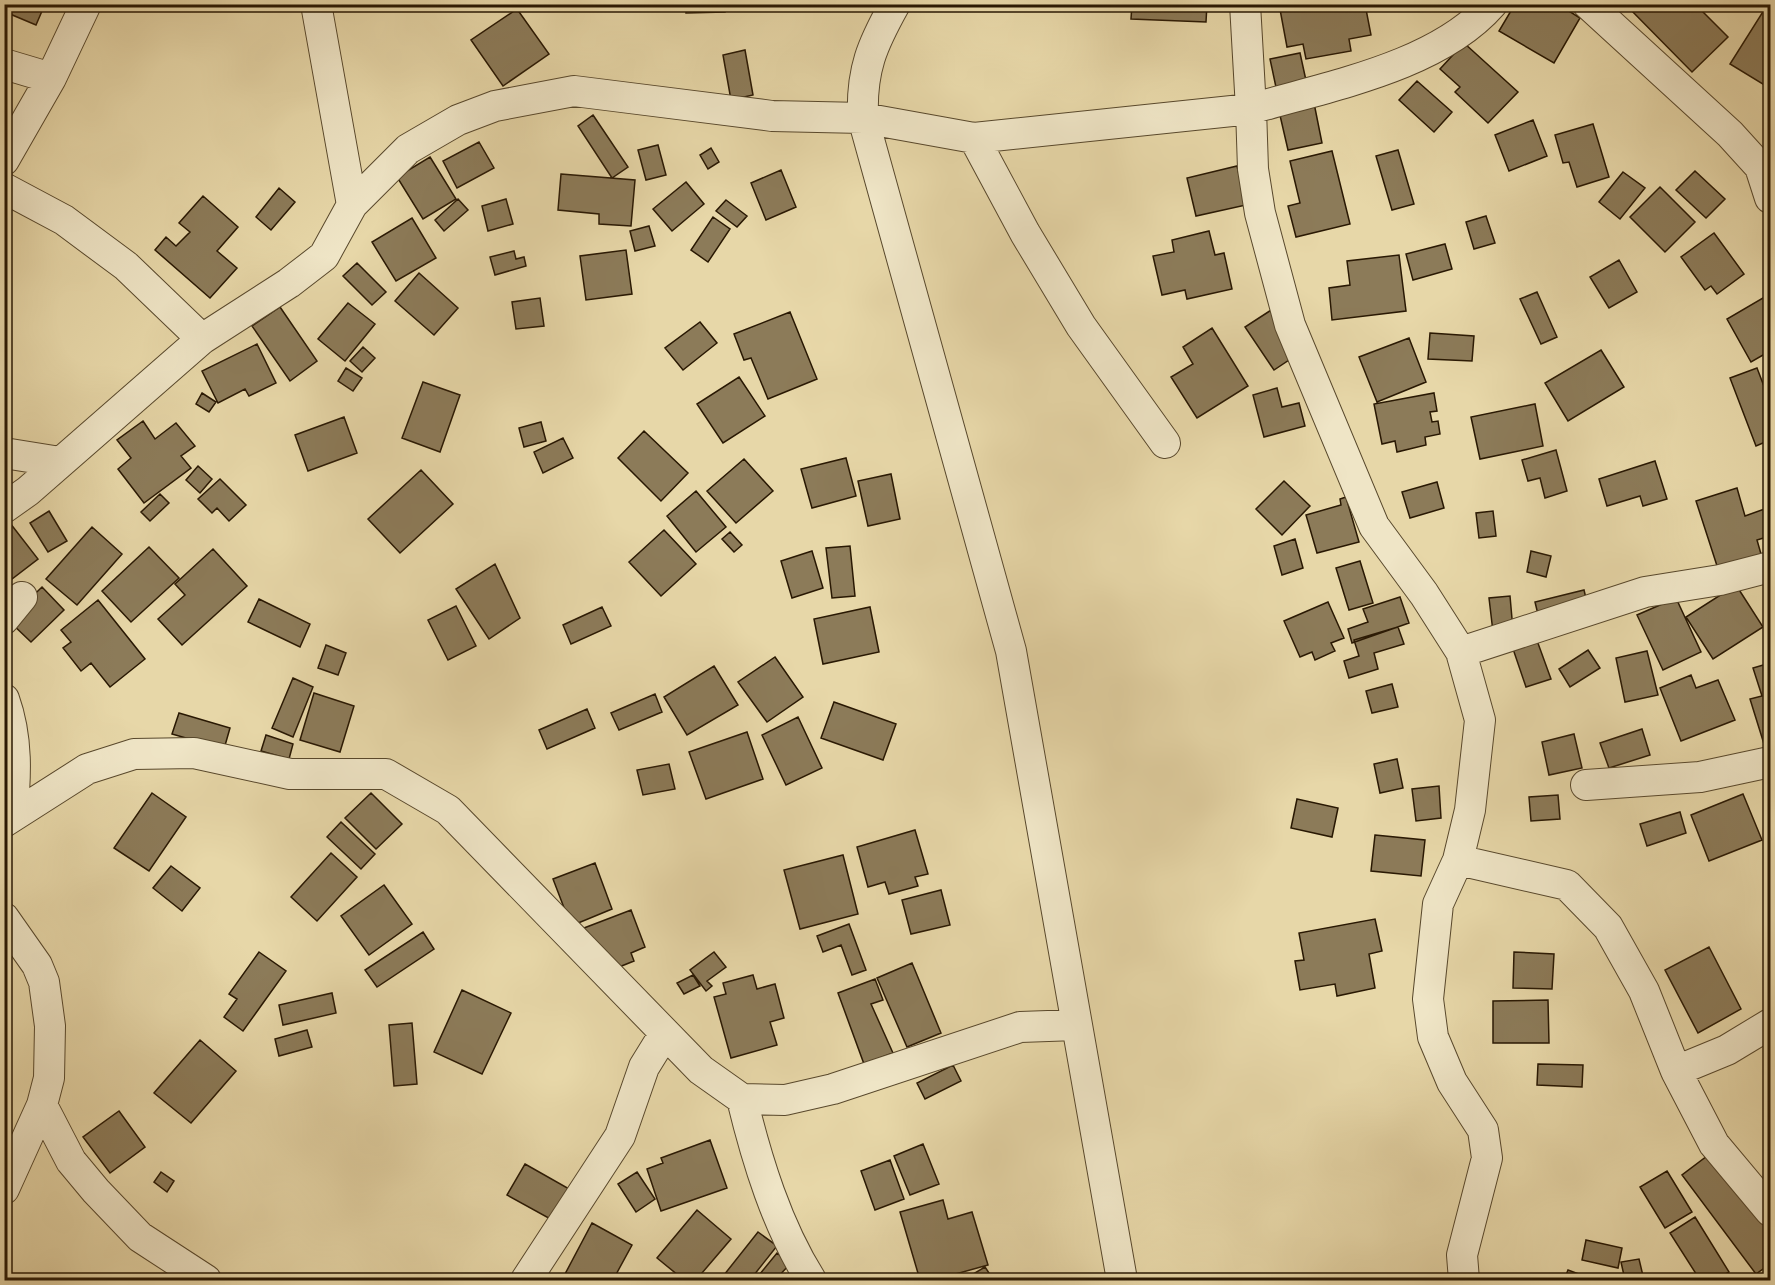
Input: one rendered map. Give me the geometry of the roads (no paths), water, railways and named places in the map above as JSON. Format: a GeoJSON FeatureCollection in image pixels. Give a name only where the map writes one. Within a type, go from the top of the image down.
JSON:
{"type":"FeatureCollection","features":[{"type":"Feature","properties":{"kind":"street"},"geometry":{"type":"LineString","coordinates":[[4,160],[51,78],[87,4]]}},
{"type":"Feature","properties":{"kind":"street"},"geometry":{"type":"LineString","coordinates":[[316,4],[352,205]]}},
{"type":"Feature","properties":{"kind":"street"},"geometry":{"type":"LineString","coordinates":[[895,4],[873,42],[862,87],[863,118],[1011,651],[1122,1281]]}},
{"type":"Feature","properties":{"kind":"street"},"geometry":{"type":"LineString","coordinates":[[1245,4],[1252,159],[1260,213],[1290,325],[1374,526],[1424,594],[1461,652],[1480,720],[1470,810],[1458,860],[1438,904],[1428,999],[1433,1037],[1452,1082],[1484,1130],[1487,1158],[1462,1255],[1464,1281]]}},
{"type":"Feature","properties":{"kind":"street"},"geometry":{"type":"LineString","coordinates":[[4,508],[202,339],[289,283],[324,256],[352,205],[408,149],[458,120],[495,106],[574,91],[772,116],[863,118],[974,138],[1251,109],[1362,76],[1415,56],[1453,39],[1492,4]]}},
{"type":"Feature","properties":{"kind":"street"},"geometry":{"type":"LineString","coordinates":[[1588,4],[1730,134],[1765,160],[1770,198]]}},
{"type":"Feature","properties":{"kind":"street"},"geometry":{"type":"LineString","coordinates":[[4,64],[51,78]]}},
{"type":"Feature","properties":{"kind":"street"},"geometry":{"type":"LineString","coordinates":[[974,138],[1025,233],[1081,326],[1165,443]]}},
{"type":"Feature","properties":{"kind":"street"},"geometry":{"type":"LineString","coordinates":[[4,188],[64,220],[126,266],[202,339]]}},
{"type":"Feature","properties":{"kind":"street"},"geometry":{"type":"LineString","coordinates":[[4,453],[60,462]]}},
{"type":"Feature","properties":{"kind":"street"},"geometry":{"type":"LineString","coordinates":[[1461,652],[1645,592],[1720,580],[1770,567]]}},
{"type":"Feature","properties":{"kind":"street"},"geometry":{"type":"LineString","coordinates":[[4,699],[13,723],[16,775],[8,819]]}},
{"type":"Feature","properties":{"kind":"street"},"geometry":{"type":"LineString","coordinates":[[8,819],[87,769],[134,754],[194,753],[290,774],[386,774],[448,810],[701,1070],[742,1099],[785,1100],[833,1089],[1020,1028],[1076,1025]]}},
{"type":"Feature","properties":{"kind":"street"},"geometry":{"type":"LineString","coordinates":[[1586,785],[1700,777],[1770,762]]}},
{"type":"Feature","properties":{"kind":"street"},"geometry":{"type":"LineString","coordinates":[[1458,860],[1567,885],[1608,927],[1644,992],[1676,1071],[1714,1144],[1770,1211]]}},
{"type":"Feature","properties":{"kind":"street"},"geometry":{"type":"LineString","coordinates":[[4,918],[37,965],[49,1004],[49,1078],[42,1105],[4,1189]]}},
{"type":"Feature","properties":{"kind":"street"},"geometry":{"type":"LineString","coordinates":[[1676,1071],[1727,1050],[1770,1024]]}},
{"type":"Feature","properties":{"kind":"street"},"geometry":{"type":"LineString","coordinates":[[526,1281],[620,1136],[644,1067],[665,1033]]}},
{"type":"Feature","properties":{"kind":"street"},"geometry":{"type":"LineString","coordinates":[[742,1099],[778,1214],[798,1260],[811,1281]]}},
{"type":"Feature","properties":{"kind":"street"},"geometry":{"type":"LineString","coordinates":[[42,1105],[71,1161],[96,1191],[140,1237],[206,1281]]}}]}
